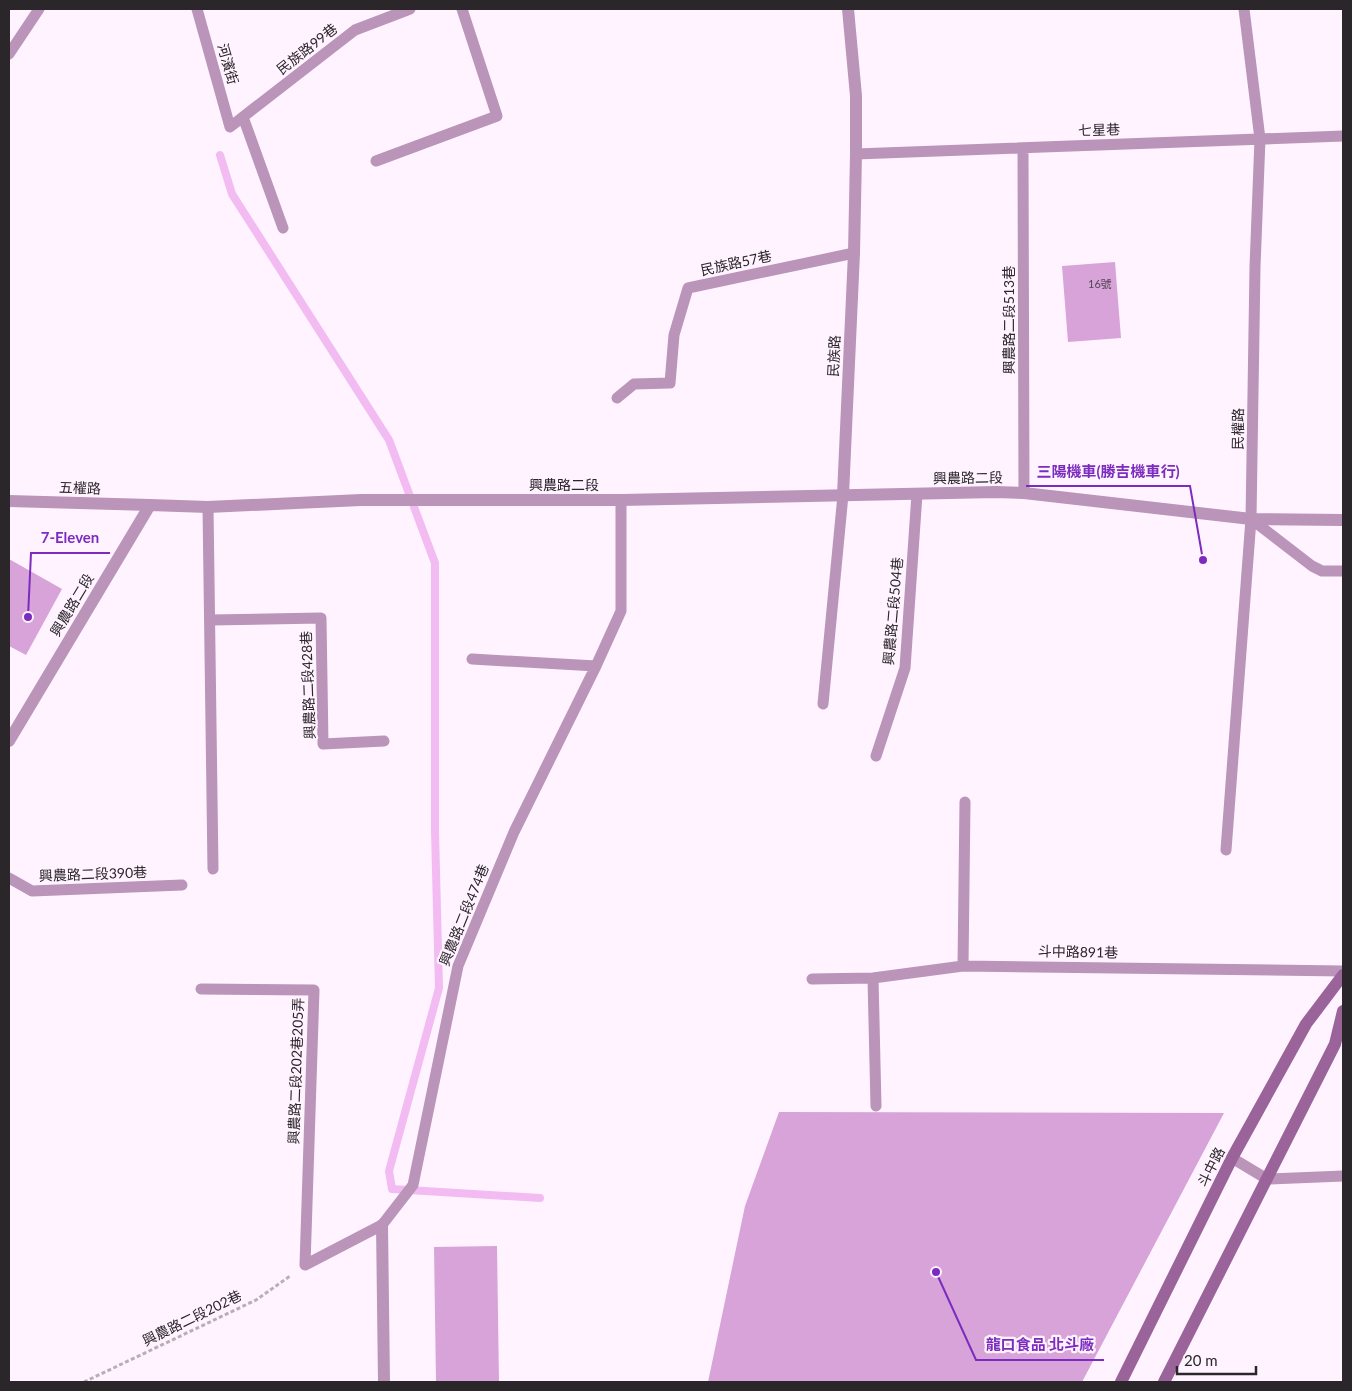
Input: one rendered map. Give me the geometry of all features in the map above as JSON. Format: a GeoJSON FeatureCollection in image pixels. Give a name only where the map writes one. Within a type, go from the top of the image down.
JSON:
{"type":"FeatureCollection","features":[{"type":"Feature","properties":{"kind":"main road","name":"斗中路"},"geometry":{"type":"LineString","coordinates":[[1121,1382],[1232,1158],[1306,1024],[1343,974]]}},
{"type":"Feature","properties":{"kind":"main road"},"geometry":{"type":"LineString","coordinates":[[1164,1382],[1335,1044],[1343,1011]]}},
{"type":"Feature","properties":{"kind":"street","name":"民族路"},"geometry":{"type":"LineString","coordinates":[[843,495],[854,254],[856,154],[856,96],[848,9]]}},
{"type":"Feature","properties":{"kind":"street","name":"興農路二段"},"geometry":{"type":"LineString","coordinates":[[9,741],[150,504],[208,507],[361,500],[621,500],[1024,493],[1251,519],[1343,520]]}},
{"type":"Feature","properties":{"kind":"street","name":"五權路"},"geometry":{"type":"LineString","coordinates":[[9,501],[150,504]]}},
{"type":"Feature","properties":{"kind":"street"},"geometry":{"type":"LineString","coordinates":[[382,1225],[384,1382]]}},
{"type":"Feature","properties":{"kind":"lane"},"geometry":{"type":"LineString","coordinates":[[9,54],[39,9]]}},
{"type":"Feature","properties":{"kind":"lane","name":"河濱街"},"geometry":{"type":"LineString","coordinates":[[197,9],[230,127]]}},
{"type":"Feature","properties":{"kind":"lane","name":"民族路99巷"},"geometry":{"type":"LineString","coordinates":[[230,127],[355,30],[410,9]]}},
{"type":"Feature","properties":{"kind":"lane"},"geometry":{"type":"LineString","coordinates":[[376,161],[497,116],[462,9]]}},
{"type":"Feature","properties":{"kind":"lane","name":"民權路"},"geometry":{"type":"LineString","coordinates":[[1226,850],[1251,519],[1255,276],[1260,139],[1244,9]]}},
{"type":"Feature","properties":{"kind":"lane"},"geometry":{"type":"LineString","coordinates":[[243,117],[283,228]]}},
{"type":"Feature","properties":{"kind":"lane","name":"七星巷"},"geometry":{"type":"LineString","coordinates":[[856,154],[1343,136]]}},
{"type":"Feature","properties":{"kind":"lane","name":"興農路二段513巷"},"geometry":{"type":"LineString","coordinates":[[1023,148],[1024,493]]}},
{"type":"Feature","properties":{"kind":"lane","name":"民族路57巷"},"geometry":{"type":"LineString","coordinates":[[617,398],[634,384],[670,382],[674,335],[688,288],[854,254]]}},
{"type":"Feature","properties":{"kind":"lane","name":"興農路二段504巷"},"geometry":{"type":"LineString","coordinates":[[876,756],[905,668],[917,494]]}},
{"type":"Feature","properties":{"kind":"lane","name":"民族路"},"geometry":{"type":"LineString","coordinates":[[823,704],[843,495]]}},
{"type":"Feature","properties":{"kind":"lane","name":"興農路二段474巷"},"geometry":{"type":"LineString","coordinates":[[382,1225],[413,1185],[458,966],[514,832],[621,611],[621,500]]}},
{"type":"Feature","properties":{"kind":"lane"},"geometry":{"type":"LineString","coordinates":[[208,507],[213,869]]}},
{"type":"Feature","properties":{"kind":"lane"},"geometry":{"type":"LineString","coordinates":[[1251,519],[1312,566],[1322,571],[1343,571]]}},
{"type":"Feature","properties":{"kind":"lane","name":"興農路二段428巷"},"geometry":{"type":"LineString","coordinates":[[210,620],[321,618],[323,744],[384,741]]}},
{"type":"Feature","properties":{"kind":"lane"},"geometry":{"type":"LineString","coordinates":[[472,659],[596,666]]}},
{"type":"Feature","properties":{"kind":"lane"},"geometry":{"type":"LineString","coordinates":[[964,966],[966,802]]}},
{"type":"Feature","properties":{"kind":"lane","name":"興農路二段390巷"},"geometry":{"type":"LineString","coordinates":[[9,878],[32,891],[182,885]]}},
{"type":"Feature","properties":{"kind":"lane","name":"斗中路891巷"},"geometry":{"type":"LineString","coordinates":[[812,980],[873,978],[964,966],[1343,971]]}},
{"type":"Feature","properties":{"kind":"lane"},"geometry":{"type":"LineString","coordinates":[[873,978],[876,1106]]}},
{"type":"Feature","properties":{"kind":"lane","name":"興農路二段202巷205弄"},"geometry":{"type":"LineString","coordinates":[[201,989],[314,990],[305,1265]]}},
{"type":"Feature","properties":{"kind":"lane"},"geometry":{"type":"LineString","coordinates":[[1232,1158],[1267,1178],[1343,1176]]}},
{"type":"Feature","properties":{"kind":"lane"},"geometry":{"type":"LineString","coordinates":[[305,1265],[382,1225]]}},
{"type":"Feature","properties":{"kind":"path","name":"興農路二段202巷"},"geometry":{"type":"LineString","coordinates":[[84,1382],[256,1300],[305,1265]]}},
{"type":"Feature","properties":{"kind":"building"},"geometry":{"type":"Polygon","coordinates":[[[1115,262],[1121,338],[1068,342],[1062,266],[1115,262]]]}},
{"type":"Feature","properties":{"kind":"building"},"geometry":{"type":"Polygon","coordinates":[[[9,559],[62,589],[26,655],[9,646],[9,559]]]}},
{"type":"Feature","properties":{"kind":"building"},"geometry":{"type":"Polygon","coordinates":[[[779,1112],[1224,1113],[1082,1382],[708,1382],[745,1206],[779,1112]]]}},
{"type":"Feature","properties":{"kind":"building"},"geometry":{"type":"Polygon","coordinates":[[[497,1246],[499,1382],[436,1382],[434,1247],[497,1246]]]}},
{"type":"Feature","properties":{"kind":"waterway"},"geometry":{"type":"LineString","coordinates":[[220,155],[232,194],[389,440],[435,563],[435,832],[439,988],[389,1171],[392,1189],[540,1198]]}},
{"type":"Feature","properties":{"kind":"place","name":"三陽機車(勝吉機車行)"},"geometry":{"type":"Point","coordinates":[1203,560]}},
{"type":"Feature","properties":{"kind":"place","name":"7-Eleven"},"geometry":{"type":"Point","coordinates":[28,617]}},
{"type":"Feature","properties":{"kind":"place","name":"龍口食品 北斗廠"},"geometry":{"type":"Point","coordinates":[936,1272]}}]}
